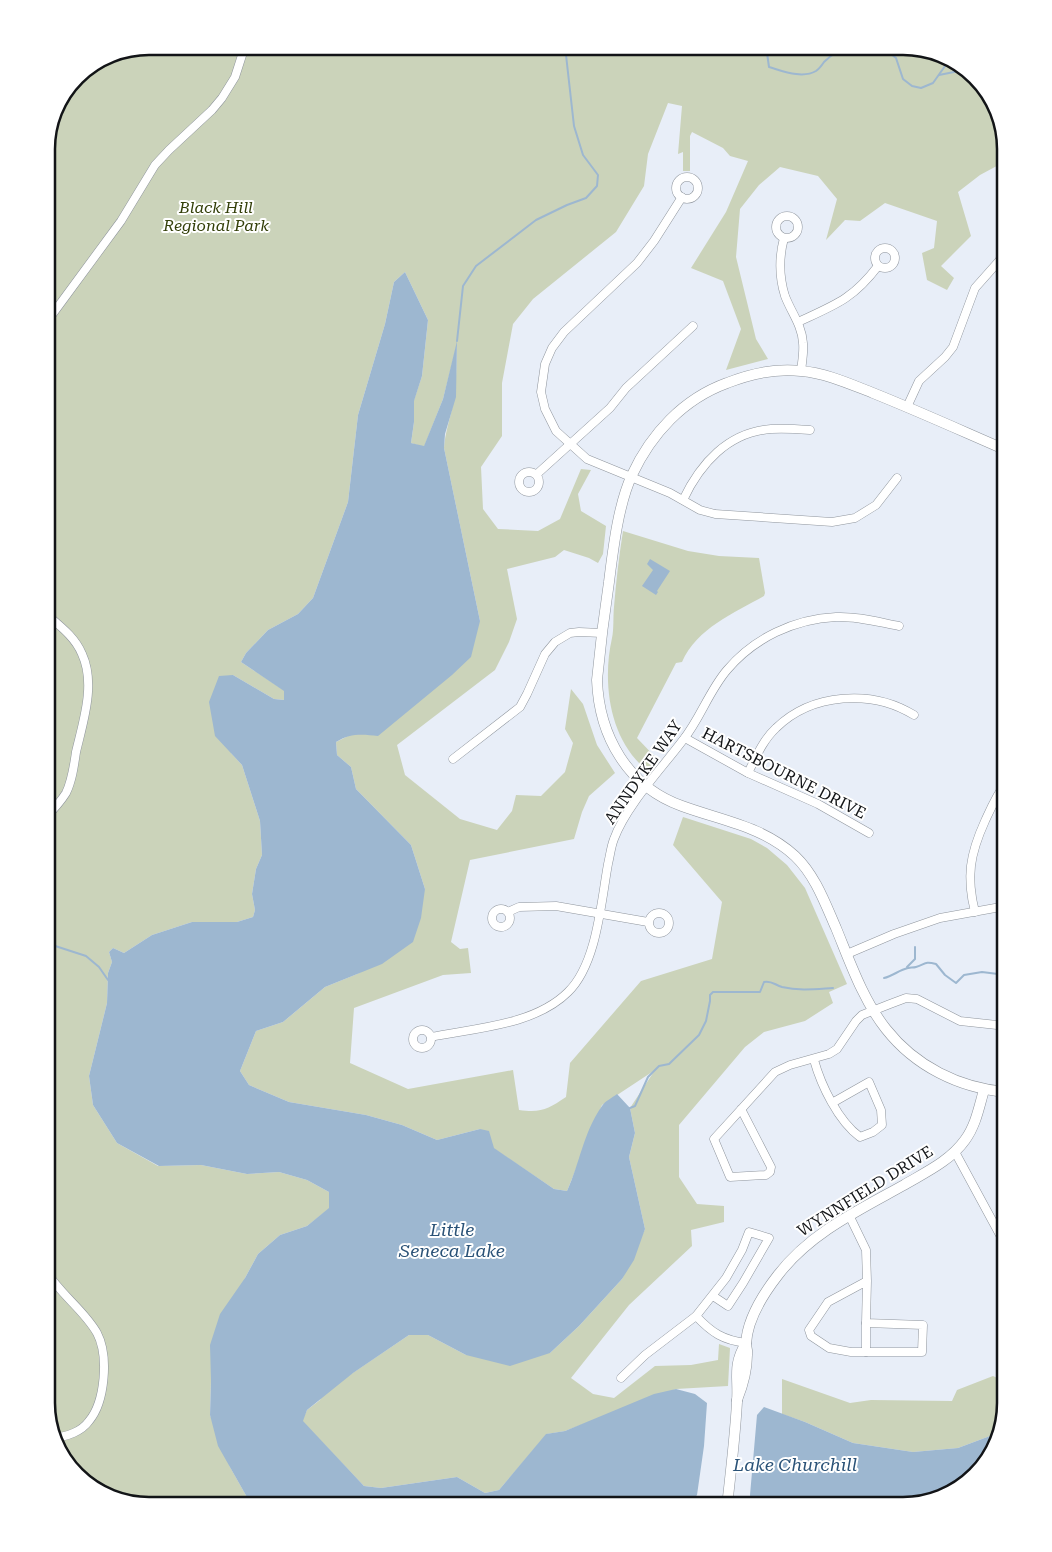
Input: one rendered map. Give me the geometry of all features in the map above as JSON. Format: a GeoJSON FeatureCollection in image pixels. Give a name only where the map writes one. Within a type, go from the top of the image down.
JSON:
{"type":"FeatureCollection","features":[{"type":"Feature","properties":{"kind":"street"},"geometry":{"type":"LineString","coordinates":[[55,311],[121,221],[155,165],[222,98],[234,77],[242,55]]}},
{"type":"Feature","properties":{"kind":"street"},"geometry":{"type":"LineString","coordinates":[[682,198],[637,263],[564,332],[552,348],[545,364],[541,392],[545,409],[556,431],[587,460],[670,492],[700,510],[715,514],[832,522],[855,518],[876,505],[897,478]]}},
{"type":"Feature","properties":{"kind":"street"},"geometry":{"type":"LineString","coordinates":[[784,238],[781,250],[780,275],[785,296],[798,322],[803,343],[801,371]]}},
{"type":"Feature","properties":{"kind":"street"},"geometry":{"type":"LineString","coordinates":[[907,407],[919,382],[953,347],[975,288],[997,263]]}},
{"type":"Feature","properties":{"kind":"street"},"geometry":{"type":"LineString","coordinates":[[798,322],[852,295],[865,283],[878,266]]}},
{"type":"Feature","properties":{"kind":"street"},"geometry":{"type":"LineString","coordinates":[[537,474],[610,408],[626,388],[693,326]]}},
{"type":"Feature","properties":{"kind":"street"},"geometry":{"type":"LineString","coordinates":[[997,446],[840,380],[801,371],[763,372],[714,387],[685,406],[662,426],[645,450],[631,476],[614,544],[597,680],[597,697],[603,724],[614,749],[625,764],[647,787],[681,806],[741,824],[772,838],[795,857],[810,874],[822,896],[858,981],[885,1028],[916,1059],[937,1072],[957,1082],[984,1090],[997,1091]]}},
{"type":"Feature","properties":{"kind":"street"},"geometry":{"type":"LineString","coordinates":[[683,500],[691,483],[704,464],[718,450],[733,441],[752,433],[770,429],[810,430]]}},
{"type":"Feature","properties":{"kind":"street","name":"ANNDYKE WAY"},"geometry":{"type":"LineString","coordinates":[[431,1037],[523,1019],[550,1008],[570,991],[584,971],[593,946],[613,840],[622,820],[685,738],[713,689],[727,670],[749,648],[776,632],[805,621],[836,617],[865,619],[899,626]]}},
{"type":"Feature","properties":{"kind":"street"},"geometry":{"type":"LineString","coordinates":[[55,621],[74,640],[82,654],[87,669],[88,685],[87,705],[70,782],[65,794],[55,806]]}},
{"type":"Feature","properties":{"kind":"street"},"geometry":{"type":"LineString","coordinates":[[453,759],[520,707],[528,694],[545,654],[555,642],[570,634],[579,632],[602,634]]}},
{"type":"Feature","properties":{"kind":"street"},"geometry":{"type":"LineString","coordinates":[[748,773],[760,748],[775,728],[796,712],[818,702],[842,698],[864,699],[900,706],[914,715]]}},
{"type":"Feature","properties":{"kind":"street","name":"HARTSBOURNE DRIVE"},"geometry":{"type":"LineString","coordinates":[[685,738],[748,773],[818,804],[869,833]]}},
{"type":"Feature","properties":{"kind":"street"},"geometry":{"type":"LineString","coordinates":[[975,912],[971,896],[971,859],[975,843],[997,795]]}},
{"type":"Feature","properties":{"kind":"street"},"geometry":{"type":"LineString","coordinates":[[508,912],[519,907],[537,905],[556,906],[648,922]]}},
{"type":"Feature","properties":{"kind":"street"},"geometry":{"type":"LineString","coordinates":[[847,954],[894,934],[940,918],[997,908]]}},
{"type":"Feature","properties":{"kind":"street"},"geometry":{"type":"LineString","coordinates":[[741,1109],[771,1166],[770,1172],[766,1175],[730,1177],[714,1139],[741,1109],[775,1072],[790,1065],[814,1060],[837,1049],[862,1015],[906,998],[917,999],[960,1022],[997,1025]]}},
{"type":"Feature","properties":{"kind":"street"},"geometry":{"type":"LineString","coordinates":[[814,1060],[820,1080],[832,1103],[853,1132],[860,1137],[873,1132],[882,1125],[880,1110],[869,1082],[832,1103]]}},
{"type":"Feature","properties":{"kind":"street","name":"WYNNFIELD DRIVE"},"geometry":{"type":"LineString","coordinates":[[729,1497],[737,1400],[743,1385],[748,1354],[746,1343],[750,1326],[758,1308],[778,1274],[803,1247],[817,1236],[849,1215],[935,1167],[955,1152],[966,1139],[974,1125],[984,1090]]}},
{"type":"Feature","properties":{"kind":"street"},"geometry":{"type":"LineString","coordinates":[[955,1152],[997,1229]]}},
{"type":"Feature","properties":{"kind":"street"},"geometry":{"type":"LineString","coordinates":[[849,1215],[866,1250],[866,1352]]}},
{"type":"Feature","properties":{"kind":"street"},"geometry":{"type":"LineString","coordinates":[[621,1378],[645,1355],[696,1316],[726,1278],[742,1250],[749,1232],[769,1238],[728,1306],[713,1296]]}},
{"type":"Feature","properties":{"kind":"street"},"geometry":{"type":"LineString","coordinates":[[866,1323],[923,1325],[922,1352],[851,1352],[829,1348],[811,1336],[809,1330],[828,1302],[867,1281]]}},
{"type":"Feature","properties":{"kind":"street"},"geometry":{"type":"LineString","coordinates":[[55,1284],[89,1321],[98,1335],[104,1356],[104,1382],[97,1408],[90,1421],[81,1429],[61,1437]]}},
{"type":"Feature","properties":{"kind":"street"},"geometry":{"type":"LineString","coordinates":[[696,1316],[713,1333],[726,1339],[746,1343]]}},
{"type":"Feature","properties":{"kind":"green space","name":"Black Hill Regional Park"},"geometry":{"type":"Polygon","coordinates":[[[143,55],[909,55],[939,62],[960,74],[978,92],[990,113],[994,125],[997,149],[997,166],[980,175],[958,192],[971,236],[941,266],[954,278],[947,290],[927,280],[922,253],[934,248],[937,221],[885,203],[860,221],[845,220],[826,240],[837,199],[818,176],[780,167],[759,185],[740,209],[736,257],[756,339],[768,359],[726,370],[741,329],[723,281],[691,268],[726,212],[748,161],[730,156],[723,148],[692,132],[690,136],[690,171],[683,171],[683,152],[678,154],[682,106],[668,103],[648,154],[644,186],[616,232],[533,299],[513,324],[502,383],[502,436],[481,467],[483,509],[498,529],[538,531],[560,519],[581,469],[591,470],[578,494],[581,511],[606,526],[603,554],[598,563],[564,550],[555,557],[507,569],[517,619],[509,642],[495,670],[397,745],[405,775],[460,819],[497,830],[512,811],[516,795],[541,796],[565,772],[573,743],[565,729],[571,689],[583,704],[597,745],[615,773],[589,796],[574,839],[470,860],[451,942],[460,949],[468,948],[471,973],[443,975],[354,1008],[350,1063],[408,1089],[513,1070],[519,1110],[534,1111],[544,1109],[566,1097],[570,1063],[641,981],[712,959],[722,902],[673,845],[683,817],[751,839],[767,848],[787,865],[805,888],[847,984],[829,992],[833,1003],[805,1021],[764,1032],[745,1047],[679,1125],[679,1177],[697,1204],[724,1206],[724,1222],[691,1230],[692,1246],[629,1305],[571,1378],[593,1394],[614,1398],[655,1366],[691,1365],[718,1360],[719,1344],[730,1348],[728,1386],[676,1389],[565,1431],[547,1434],[499,1490],[485,1493],[457,1477],[381,1488],[364,1486],[302,1421],[307,1410],[320,1400],[323,1393],[409,1335],[428,1335],[466,1355],[550,1353],[579,1326],[622,1279],[645,1229],[629,1157],[635,1133],[630,1108],[655,1070],[602,1105],[567,1191],[554,1189],[493,1148],[480,1129],[437,1140],[402,1125],[366,1115],[289,1102],[249,1085],[240,1071],[256,1031],[283,1022],[325,987],[357,974],[382,960],[425,889],[411,845],[356,789],[351,767],[337,755],[336,742],[348,736],[480,621],[444,448],[455,393],[457,344],[443,399],[424,447],[411,443],[414,422],[414,400],[422,376],[428,320],[405,272],[394,282],[385,324],[358,415],[348,502],[313,598],[298,614],[268,630],[246,653],[241,662],[285,691],[284,700],[274,699],[233,675],[231,753],[242,765],[260,821],[262,855],[256,869],[252,894],[255,910],[253,917],[237,922],[192,922],[152,935],[124,953],[113,948],[109,952],[112,962],[108,973],[107,1003],[89,1076],[93,1105],[117,1143],[158,1166],[201,1165],[247,1174],[279,1172],[307,1180],[329,1192],[330,1208],[307,1226],[280,1235],[258,1254],[245,1278],[211,1381],[210,1415],[230,1467],[247,1497],[143,1497],[125,1494],[113,1490],[92,1478],[74,1460],[62,1439],[56,1415],[55,143],[62,113],[74,92],[87,78],[113,62],[143,55]]]}},
{"type":"Feature","properties":{"kind":"green space"},"geometry":{"type":"Polygon","coordinates":[[[623,531],[688,551],[719,556],[759,558],[765,593],[764,596],[717,623],[697,640],[682,662],[676,663],[637,738],[659,761],[653,769],[648,771],[625,744],[617,727],[609,692],[609,655],[613,635],[616,588],[623,531]]]}},
{"type":"Feature","properties":{"kind":"green space"},"geometry":{"type":"Polygon","coordinates":[[[993,1376],[997,1378],[996,1415],[991,1436],[958,1448],[913,1452],[853,1443],[782,1414],[782,1379],[850,1403],[871,1400],[952,1401],[957,1390],[993,1376]]]}},
{"type":"Feature","properties":{"kind":"water","name":"Little Seneca Lake"},"geometry":{"type":"Polygon","coordinates":[[[405,272],[428,320],[422,376],[414,401],[411,443],[424,446],[443,399],[457,341],[456,397],[445,434],[444,448],[480,621],[471,657],[452,675],[378,736],[356,735],[336,742],[337,755],[351,767],[356,789],[411,845],[425,889],[421,918],[413,942],[382,964],[325,987],[283,1022],[256,1031],[240,1071],[249,1085],[289,1102],[366,1115],[402,1125],[437,1140],[480,1129],[489,1131],[494,1148],[554,1189],[567,1191],[590,1127],[603,1104],[617,1094],[630,1108],[635,1133],[629,1157],[645,1229],[634,1260],[622,1279],[579,1326],[550,1353],[510,1366],[466,1355],[428,1335],[409,1335],[353,1373],[307,1410],[303,1421],[364,1486],[381,1488],[457,1477],[485,1493],[499,1490],[546,1434],[565,1431],[654,1394],[676,1389],[695,1394],[707,1403],[704,1446],[695,1497],[247,1497],[218,1446],[210,1415],[210,1345],[220,1314],[245,1278],[258,1254],[280,1235],[307,1226],[329,1208],[329,1192],[307,1180],[279,1172],[247,1174],[201,1165],[159,1166],[117,1143],[93,1105],[89,1076],[107,1003],[108,973],[112,962],[109,952],[113,948],[124,953],[152,935],[192,922],[237,922],[253,917],[255,910],[252,894],[256,869],[262,855],[260,821],[242,765],[215,736],[209,702],[219,676],[233,675],[274,699],[284,700],[284,691],[241,662],[246,653],[268,630],[298,614],[313,598],[348,502],[358,415],[385,324],[394,282],[405,272]]]}},
{"type":"Feature","properties":{"kind":"water"},"geometry":{"type":"Polygon","coordinates":[[[650,559],[670,571],[656,595],[642,586],[653,570],[647,564],[650,559]]]}},
{"type":"Feature","properties":{"kind":"water","name":"Lake Churchill"},"geometry":{"type":"Polygon","coordinates":[[[764,1407],[853,1443],[913,1452],[958,1448],[991,1436],[978,1460],[960,1478],[939,1490],[927,1494],[903,1497],[750,1497],[757,1415],[764,1407]]]}},
{"type":"Feature","properties":{"kind":"waterway"},"geometry":{"type":"LineString","coordinates":[[457,341],[463,286],[476,266],[536,220],[586,198],[597,186],[598,175],[583,155],[574,126],[566,55]]}},
{"type":"Feature","properties":{"kind":"waterway"},"geometry":{"type":"LineString","coordinates":[[767,55],[769,67],[792,74],[805,74],[816,71],[833,55]]}},
{"type":"Feature","properties":{"kind":"waterway"},"geometry":{"type":"LineString","coordinates":[[892,55],[896,58],[903,79],[912,86],[921,88],[933,83],[945,65]]}},
{"type":"Feature","properties":{"kind":"waterway"},"geometry":{"type":"LineString","coordinates":[[939,75],[956,72]]}},
{"type":"Feature","properties":{"kind":"waterway"},"geometry":{"type":"LineString","coordinates":[[55,946],[86,956],[99,967],[108,980]]}},
{"type":"Feature","properties":{"kind":"waterway"},"geometry":{"type":"LineString","coordinates":[[907,967],[915,959],[915,947]]}},
{"type":"Feature","properties":{"kind":"waterway"},"geometry":{"type":"LineString","coordinates":[[884,978],[925,963],[936,964],[945,975],[956,983],[964,975],[982,972],[997,974]]}},
{"type":"Feature","properties":{"kind":"waterway"},"geometry":{"type":"LineString","coordinates":[[630,1108],[635,1106],[648,1077],[659,1066],[669,1064],[699,1035],[706,1021],[710,995],[713,992],[760,992],[764,982],[771,982],[782,987],[795,989],[833,988]]}}]}
